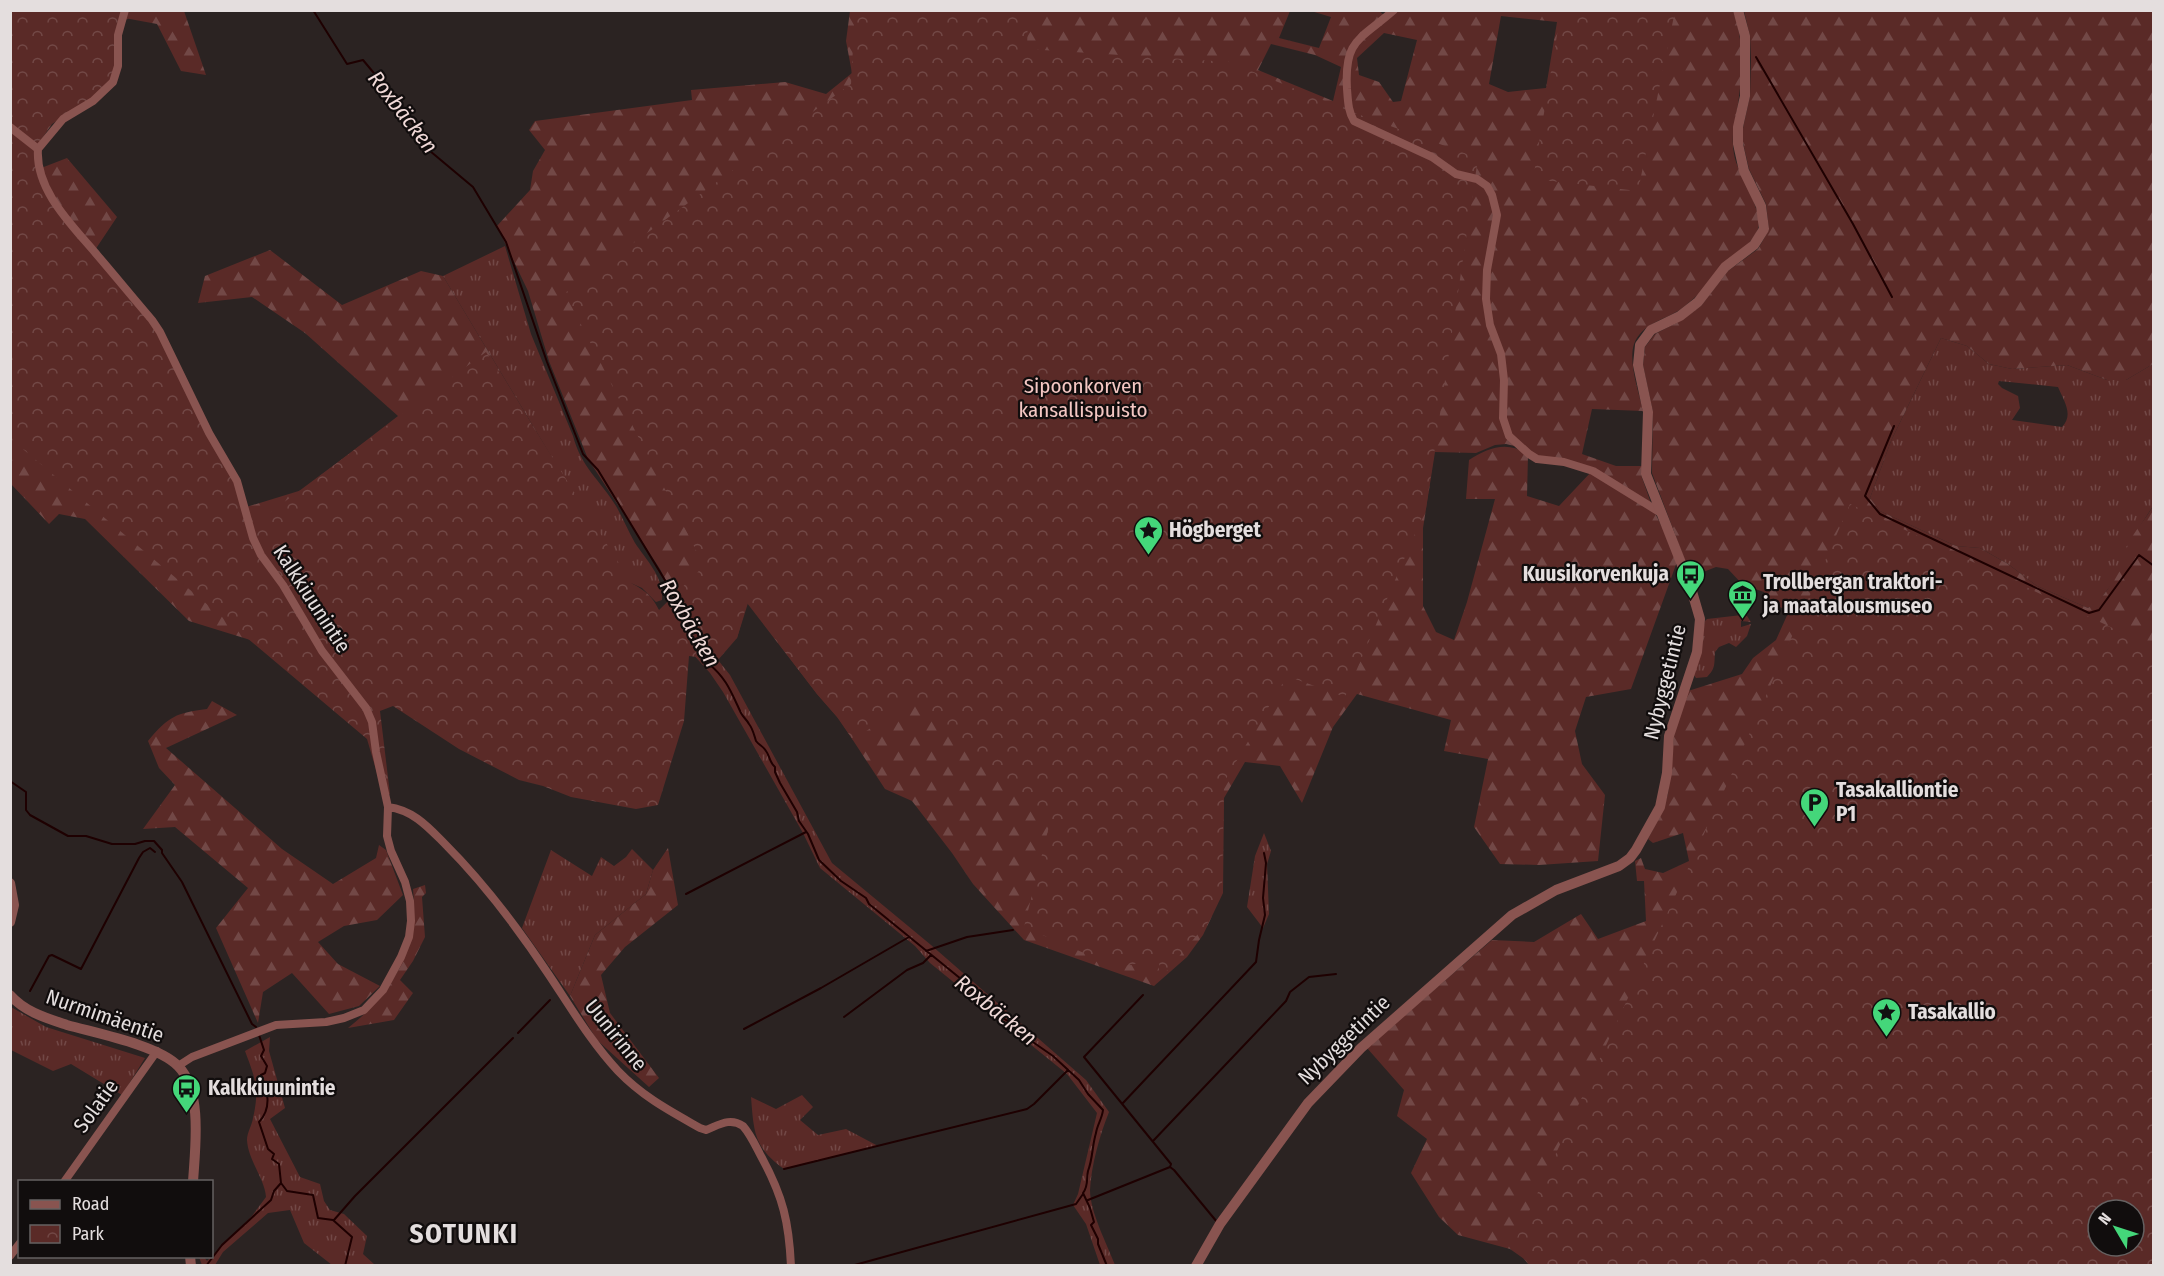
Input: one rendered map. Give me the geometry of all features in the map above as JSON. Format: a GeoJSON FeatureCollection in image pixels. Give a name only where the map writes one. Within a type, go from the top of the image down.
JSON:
{"type":"FeatureCollection","features":[{"type":"Feature","properties":{"kind":"street"},"geometry":{"type":"LineString","coordinates":[[10,127],[38,149],[63,119],[93,101],[113,82],[118,66],[118,35],[125,10]]}},
{"type":"Feature","properties":{"kind":"street","name":"Nybyggetintie"},"geometry":{"type":"LineString","coordinates":[[1196,1266],[1220,1224],[1308,1103],[1361,1048],[1512,915],[1556,890],[1619,866],[1630,858],[1660,807],[1664,793],[1669,736],[1697,652],[1700,628],[1698,607],[1646,474],[1648,412],[1638,365],[1640,345],[1651,330],[1680,316],[1698,302],[1725,267],[1754,245],[1764,230],[1761,206],[1744,171],[1738,144],[1738,127],[1745,96],[1745,36],[1738,10]]}},
{"type":"Feature","properties":{"kind":"street"},"geometry":{"type":"LineString","coordinates":[[1391,11],[1351,48],[1346,66],[1349,112],[1354,121],[1411,146],[1456,174],[1477,179],[1487,186],[1492,195],[1497,215],[1487,270],[1485,299],[1490,325],[1501,354],[1504,380],[1504,428],[1509,436],[1537,459],[1564,462],[1593,471],[1661,513]]}},
{"type":"Feature","properties":{"kind":"street","name":"Kalkkiuunintie"},"geometry":{"type":"LineString","coordinates":[[38,149],[37,159],[54,201],[72,227],[160,332],[209,433],[237,481],[253,538],[261,555],[283,585],[322,651],[366,708],[372,722],[388,807],[387,836],[410,901],[409,937],[401,957],[383,990],[364,1010],[326,1022],[276,1025],[192,1057],[178,1066]]}},
{"type":"Feature","properties":{"kind":"street","name":"Uunirinne"},"geometry":{"type":"LineString","coordinates":[[388,807],[398,808],[416,816],[477,878],[529,946],[588,1034],[630,1083],[652,1102],[700,1128],[706,1130],[733,1121],[743,1126],[776,1183],[782,1200],[787,1221],[791,1266]]}},
{"type":"Feature","properties":{"kind":"street"},"geometry":{"type":"LineString","coordinates":[[10,883],[14,904],[10,922]]}},
{"type":"Feature","properties":{"kind":"street","name":"Nurmimäentie"},"geometry":{"type":"LineString","coordinates":[[10,995],[22,1007],[49,1019],[157,1051],[178,1066],[190,1086],[193,1103],[196,1141],[193,1180]]}},
{"type":"Feature","properties":{"kind":"street","name":"Solatie"},"geometry":{"type":"LineString","coordinates":[[65,1180],[157,1051]]}},
{"type":"Feature","properties":{"kind":"green space","name":"Sipoonkorven kansallispuisto"},"geometry":{"type":"Polygon","coordinates":[[[1399,10],[1733,11],[1739,31],[1741,64],[1733,147],[1736,163],[1758,214],[1757,231],[1733,261],[1699,294],[1681,309],[1642,331],[1634,344],[1632,360],[1643,411],[1592,409],[1582,454],[1616,466],[1642,466],[1641,475],[1652,506],[1593,470],[1537,457],[1518,447],[1506,444],[1495,445],[1476,453],[1435,452],[1423,528],[1423,606],[1436,632],[1454,640],[1467,602],[1495,499],[1466,499],[1469,460],[1498,447],[1521,450],[1528,455],[1527,496],[1559,506],[1592,471],[1654,511],[1678,559],[1631,689],[1586,697],[1575,731],[1582,764],[1605,795],[1598,861],[1539,865],[1500,864],[1474,827],[1488,759],[1444,751],[1451,720],[1357,694],[1333,727],[1302,803],[1280,766],[1245,762],[1224,798],[1223,893],[1203,935],[1187,957],[1154,986],[1024,940],[973,884],[912,801],[885,789],[839,719],[817,694],[748,603],[737,638],[701,649],[660,569],[588,459],[549,361],[528,291],[497,226],[530,190],[533,171],[545,150],[529,130],[535,121],[692,100],[691,90],[785,82],[826,94],[852,73],[846,41],[850,11],[1290,11],[1279,38],[1319,48],[1331,17],[1311,11],[1379,11],[1389,19],[1399,10]],[[1501,16],[1489,84],[1508,92],[1546,88],[1557,22],[1501,16]],[[1384,33],[1357,58],[1359,75],[1379,82],[1393,102],[1401,101],[1417,40],[1384,33]],[[1271,44],[1258,70],[1333,101],[1341,67],[1315,55],[1271,44]]]}},
{"type":"Feature","properties":{"kind":"green space"},"geometry":{"type":"Polygon","coordinates":[[[10,11],[184,11],[206,75],[181,71],[157,24],[119,17],[10,11]]]}},
{"type":"Feature","properties":{"kind":"green space","name":"Sipoonkorven kansallispuisto"},"geometry":{"type":"Polygon","coordinates":[[[10,11],[131,11],[128,19],[120,21],[112,81],[96,96],[52,124],[34,150],[38,171],[48,190],[161,332],[256,523],[486,352],[632,584],[659,610],[704,566],[565,293],[851,84],[855,11],[1028,11],[1027,49],[1229,62],[1352,112],[1478,158],[1426,508],[1345,697],[1287,676],[1224,782],[1222,889],[1209,921],[1158,981],[1160,953],[1132,965],[1114,966],[1024,927],[1050,822],[915,698],[853,740],[747,603],[737,638],[718,660],[689,656],[684,721],[658,805],[636,809],[571,797],[519,780],[459,749],[393,706],[380,711],[390,794],[384,797],[367,739],[11,439],[10,11]]]}},
{"type":"Feature","properties":{"kind":"green space"},"geometry":{"type":"Polygon","coordinates":[[[1561,11],[1675,11],[1638,191],[1533,179],[1561,11]]]}},
{"type":"Feature","properties":{"kind":"green space"},"geometry":{"type":"Polygon","coordinates":[[[1744,11],[2153,11],[2153,364],[2126,380],[2107,380],[2067,365],[2012,369],[1989,364],[1967,346],[1941,338],[1891,441],[1870,498],[1880,511],[1956,546],[1980,548],[2008,564],[2037,586],[2088,608],[2104,594],[2110,585],[2132,537],[2153,506],[2153,1265],[1533,1265],[1510,1249],[1458,1235],[1439,1217],[1411,1173],[1427,1139],[1397,1116],[1404,1090],[1367,1048],[1492,940],[1534,942],[1581,914],[1598,939],[1646,921],[1644,881],[1637,881],[1635,861],[1641,858],[1645,869],[1663,873],[1689,861],[1683,833],[1653,843],[1648,839],[1663,810],[1668,794],[1675,728],[1688,691],[1742,674],[1753,658],[1776,640],[1789,611],[1773,604],[1764,592],[1743,585],[1728,569],[1716,567],[1698,574],[1690,574],[1652,473],[1653,412],[1643,365],[1645,347],[1655,334],[1682,320],[1701,306],[1728,271],[1758,249],[1769,230],[1766,204],[1749,169],[1743,143],[1743,128],[1750,96],[1750,36],[1744,11]]]}},
{"type":"Feature","properties":{"kind":"green space"},"geometry":{"type":"Polygon","coordinates":[[[10,133],[36,170],[67,158],[117,217],[91,256],[243,508],[302,490],[398,416],[305,333],[252,297],[198,303],[205,276],[270,250],[342,305],[421,271],[443,276],[626,581],[643,590],[654,601],[668,634],[398,686],[189,621],[85,519],[59,514],[49,524],[11,484],[10,133]]]}},
{"type":"Feature","properties":{"kind":"green space"},"geometry":{"type":"Polygon","coordinates":[[[505,246],[531,334],[576,447],[586,465],[616,506],[635,543],[658,577],[662,600],[656,602],[642,588],[626,581],[443,276],[505,246]]]}},
{"type":"Feature","properties":{"kind":"green space"},"geometry":{"type":"Polygon","coordinates":[[[1941,338],[1967,346],[1989,364],[2012,369],[2067,365],[2107,380],[2126,380],[2153,364],[2153,506],[2133,537],[2114,581],[2098,602],[2088,608],[2037,586],[2008,564],[1980,548],[1956,546],[1880,511],[1870,498],[1891,441],[1941,338]],[[1999,381],[1998,384],[2018,396],[2020,408],[2012,420],[2062,427],[2068,413],[2058,387],[1999,381]]]}},
{"type":"Feature","properties":{"kind":"green space"},"geometry":{"type":"Polygon","coordinates":[[[1850,504],[2153,647],[2153,1265],[1529,1265],[1513,1246],[1729,780],[1850,504]]]}},
{"type":"Feature","properties":{"kind":"green space"},"geometry":{"type":"Polygon","coordinates":[[[1747,616],[1751,622],[1741,621],[1741,627],[1751,624],[1747,636],[1736,647],[1729,643],[1719,647],[1715,652],[1714,666],[1710,674],[1707,677],[1696,678],[1693,674],[1705,621],[1747,616]]]}},
{"type":"Feature","properties":{"kind":"green space"},"geometry":{"type":"Polygon","coordinates":[[[701,649],[718,660],[730,675],[832,863],[931,945],[1086,1080],[1109,1112],[1097,1150],[1090,1190],[1096,1218],[1115,1265],[1100,1265],[1086,1224],[1073,1205],[1078,1194],[1097,1113],[1067,1074],[930,963],[915,946],[820,868],[803,833],[723,692],[691,652],[701,649]]]}},
{"type":"Feature","properties":{"kind":"green space"},"geometry":{"type":"Polygon","coordinates":[[[212,701],[237,715],[166,748],[282,849],[333,884],[376,858],[379,845],[386,850],[403,895],[377,920],[344,926],[318,942],[338,964],[380,986],[359,1006],[329,1014],[292,973],[263,992],[258,1023],[216,928],[248,888],[175,827],[143,829],[175,785],[159,768],[148,741],[174,717],[207,709],[212,701]]]}},
{"type":"Feature","properties":{"kind":"green space"},"geometry":{"type":"Polygon","coordinates":[[[1264,833],[1271,851],[1267,864],[1269,914],[1263,928],[1247,907],[1255,856],[1264,833]]]}},
{"type":"Feature","properties":{"kind":"green space"},"geometry":{"type":"Polygon","coordinates":[[[668,848],[678,905],[625,947],[601,975],[610,1013],[659,1078],[649,1087],[597,1040],[570,996],[595,935],[646,894],[653,870],[668,848]]]}},
{"type":"Feature","properties":{"kind":"green space"},"geometry":{"type":"Polygon","coordinates":[[[632,849],[653,870],[646,894],[595,935],[570,996],[522,928],[551,850],[592,876],[601,857],[614,866],[632,849]]]}},
{"type":"Feature","properties":{"kind":"green space"},"geometry":{"type":"Polygon","coordinates":[[[425,885],[426,893],[422,897],[425,937],[400,980],[413,993],[394,1020],[348,1028],[378,1000],[400,968],[412,931],[413,889],[425,885]]]}},
{"type":"Feature","properties":{"kind":"green space"},"geometry":{"type":"Polygon","coordinates":[[[11,1007],[46,1027],[145,1058],[122,1095],[71,1064],[53,1071],[11,1050],[11,1007]]]}},
{"type":"Feature","properties":{"kind":"green space"},"geometry":{"type":"Polygon","coordinates":[[[270,1037],[269,1051],[285,1108],[270,1119],[300,1177],[320,1184],[324,1201],[330,1210],[344,1214],[367,1236],[363,1254],[375,1265],[332,1265],[304,1243],[290,1210],[268,1213],[223,1252],[215,1265],[202,1265],[199,1258],[205,1258],[207,1261],[213,1258],[213,1255],[252,1216],[266,1197],[263,1183],[248,1147],[247,1137],[255,1108],[256,1091],[254,1076],[245,1051],[270,1037]]]}},
{"type":"Feature","properties":{"kind":"green space"},"geometry":{"type":"Polygon","coordinates":[[[802,1095],[813,1107],[800,1120],[818,1135],[846,1129],[878,1146],[784,1169],[767,1154],[757,1138],[751,1097],[776,1109],[802,1095]]]}},
{"type":"Feature","properties":{"kind":"waterway","name":"Roxbäcken"},"geometry":{"type":"LineString","coordinates":[[313,10],[347,64],[363,60],[403,108],[430,151],[473,187],[506,242],[547,362],[583,454],[598,470],[708,651],[709,664],[724,681],[752,728],[756,741],[764,748],[775,767],[780,783],[797,812],[799,821],[808,834],[819,860],[841,881],[866,898],[869,904],[996,1009],[1001,1017],[1053,1056],[1079,1080],[1103,1110],[1097,1127],[1087,1174],[1087,1185],[1083,1193],[1094,1222],[1091,1225],[1107,1266]]}},
{"type":"Feature","properties":{"kind":"waterway"},"geometry":{"type":"LineString","coordinates":[[1756,57],[1853,224],[1892,297]]}},
{"type":"Feature","properties":{"kind":"waterway"},"geometry":{"type":"LineString","coordinates":[[1894,426],[1865,496],[1880,514],[2089,613],[2099,610],[2139,555],[2154,566]]}},
{"type":"Feature","properties":{"kind":"waterway"},"geometry":{"type":"LineString","coordinates":[[10,781],[26,792],[26,810],[30,815],[68,836],[86,836],[112,844],[154,841],[182,882],[252,1024],[256,1027]]}},
{"type":"Feature","properties":{"kind":"waterway"},"geometry":{"type":"LineString","coordinates":[[686,894],[806,832]]}},
{"type":"Feature","properties":{"kind":"waterway"},"geometry":{"type":"LineString","coordinates":[[30,991],[49,956],[52,955],[81,969],[139,858],[150,848],[155,852]]}},
{"type":"Feature","properties":{"kind":"waterway"},"geometry":{"type":"LineString","coordinates":[[1122,1104],[1256,962],[1265,915],[1263,898],[1266,863],[1264,853]]}},
{"type":"Feature","properties":{"kind":"waterway"},"geometry":{"type":"LineString","coordinates":[[926,951],[967,937],[1013,930]]}},
{"type":"Feature","properties":{"kind":"waterway"},"geometry":{"type":"LineString","coordinates":[[744,1029],[909,937]]}},
{"type":"Feature","properties":{"kind":"waterway"},"geometry":{"type":"LineString","coordinates":[[844,1017],[907,970],[923,963],[931,955]]}},
{"type":"Feature","properties":{"kind":"waterway"},"geometry":{"type":"LineString","coordinates":[[1153,1141],[1286,1001],[1290,992],[1309,977],[1336,974]]}},
{"type":"Feature","properties":{"kind":"waterway"},"geometry":{"type":"LineString","coordinates":[[1088,1200],[1170,1167],[1171,1164],[1084,1057],[1143,995]]}},
{"type":"Feature","properties":{"kind":"waterway"},"geometry":{"type":"LineString","coordinates":[[518,1033],[550,1000]]}},
{"type":"Feature","properties":{"kind":"waterway"},"geometry":{"type":"LineString","coordinates":[[259,1035],[264,1050],[261,1056],[267,1066],[265,1073],[261,1075],[268,1099],[266,1111],[259,1122],[268,1149],[274,1154],[272,1159],[279,1164],[281,1183],[287,1191],[313,1195],[318,1218],[333,1220],[352,1237],[345,1266]]}},
{"type":"Feature","properties":{"kind":"waterway"},"geometry":{"type":"LineString","coordinates":[[334,1220],[355,1196],[513,1038]]}},
{"type":"Feature","properties":{"kind":"waterway"},"geometry":{"type":"LineString","coordinates":[[784,1169],[1027,1109],[1068,1070]]}},
{"type":"Feature","properties":{"kind":"waterway"},"geometry":{"type":"LineString","coordinates":[[1170,1167],[1217,1222]]}},
{"type":"Feature","properties":{"kind":"waterway"},"geometry":{"type":"LineString","coordinates":[[213,1257],[222,1245],[271,1200],[274,1191],[281,1183]]}},
{"type":"Feature","properties":{"kind":"waterway"},"geometry":{"type":"LineString","coordinates":[[851,1266],[1076,1204],[1083,1194]]}},
{"type":"Feature","properties":{"kind":"waterway"},"geometry":{"type":"LineString","coordinates":[[206,1266],[212,1258]]}},
{"type":"Feature","properties":{"kind":"place","name":"Högberget"},"geometry":{"type":"Point","coordinates":[1148,556]}},
{"type":"Feature","properties":{"kind":"place","name":"Kuusikorvenkuja"},"geometry":{"type":"Point","coordinates":[1690,600]}},
{"type":"Feature","properties":{"kind":"place","name":"Trollbergan traktori- ja maatalousmuseo"},"geometry":{"type":"Point","coordinates":[1742,620]}},
{"type":"Feature","properties":{"kind":"place","name":"Tasakalliontie P1"},"geometry":{"type":"Point","coordinates":[1815,828]}},
{"type":"Feature","properties":{"kind":"place","name":"Tasakallio"},"geometry":{"type":"Point","coordinates":[1887,1038]}},
{"type":"Feature","properties":{"kind":"place","name":"Kalkkiuunintie"},"geometry":{"type":"Point","coordinates":[187,1114]}},
{"type":"Feature","properties":{"kind":"district","name":"SOTUNKI"},"geometry":{"type":"Point","coordinates":[464,1234]}}]}
